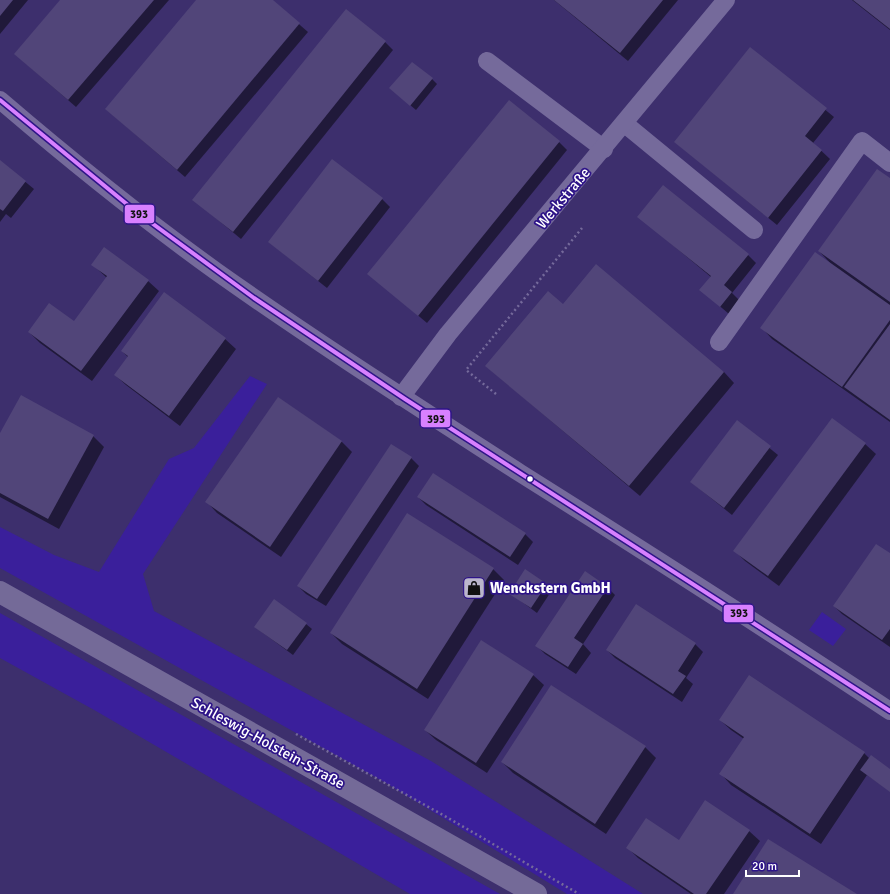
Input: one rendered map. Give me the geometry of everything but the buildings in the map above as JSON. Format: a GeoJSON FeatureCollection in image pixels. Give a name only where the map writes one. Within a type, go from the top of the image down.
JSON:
{"type":"FeatureCollection","features":[{"type":"Feature","properties":{"kind":"main road","name":"Schleswig-Holstein-Straße"},"geometry":{"type":"LineString","coordinates":[[0,592],[536,894]]}},
{"type":"Feature","properties":{"kind":"street","name":"Werkstraße"},"geometry":{"type":"LineString","coordinates":[[402,397],[448,334],[625,124],[726,0]]}},
{"type":"Feature","properties":{"kind":"street"},"geometry":{"type":"LineString","coordinates":[[487,61],[604,149]]}},
{"type":"Feature","properties":{"kind":"street"},"geometry":{"type":"LineString","coordinates":[[0,100],[99,183],[214,270],[402,397],[695,584],[890,711]]}},
{"type":"Feature","properties":{"kind":"street"},"geometry":{"type":"LineString","coordinates":[[625,124],[754,230]]}},
{"type":"Feature","properties":{"kind":"street"},"geometry":{"type":"LineString","coordinates":[[719,342],[862,141],[890,163]]}},
{"type":"Feature","properties":{"kind":"path"},"geometry":{"type":"LineString","coordinates":[[496,394],[466,370],[582,228]]}},
{"type":"Feature","properties":{"kind":"shaded area"},"geometry":{"type":"Polygon","coordinates":[[[250,376],[267,384],[143,574],[154,611],[431,761],[643,894],[567,894],[386,783],[0,568],[0,527],[54,555],[99,572],[169,459],[194,448],[250,376]]]}},
{"type":"Feature","properties":{"kind":"shaded area"},"geometry":{"type":"Polygon","coordinates":[[[822,612],[846,629],[833,646],[809,630],[822,612]]]}},
{"type":"Feature","properties":{"kind":"shaded area"},"geometry":{"type":"Polygon","coordinates":[[[0,613],[500,894],[410,894],[96,711],[0,658],[0,613]]]}},
{"type":"Feature","properties":{"kind":"transit line","name":"393"},"geometry":{"type":"LineString","coordinates":[[0,100],[134,210],[254,298],[405,399],[890,711]]}},
{"type":"Feature","properties":{"kind":"place","name":"Wenckstern GmbH"},"geometry":{"type":"Point","coordinates":[474,588]}}]}
